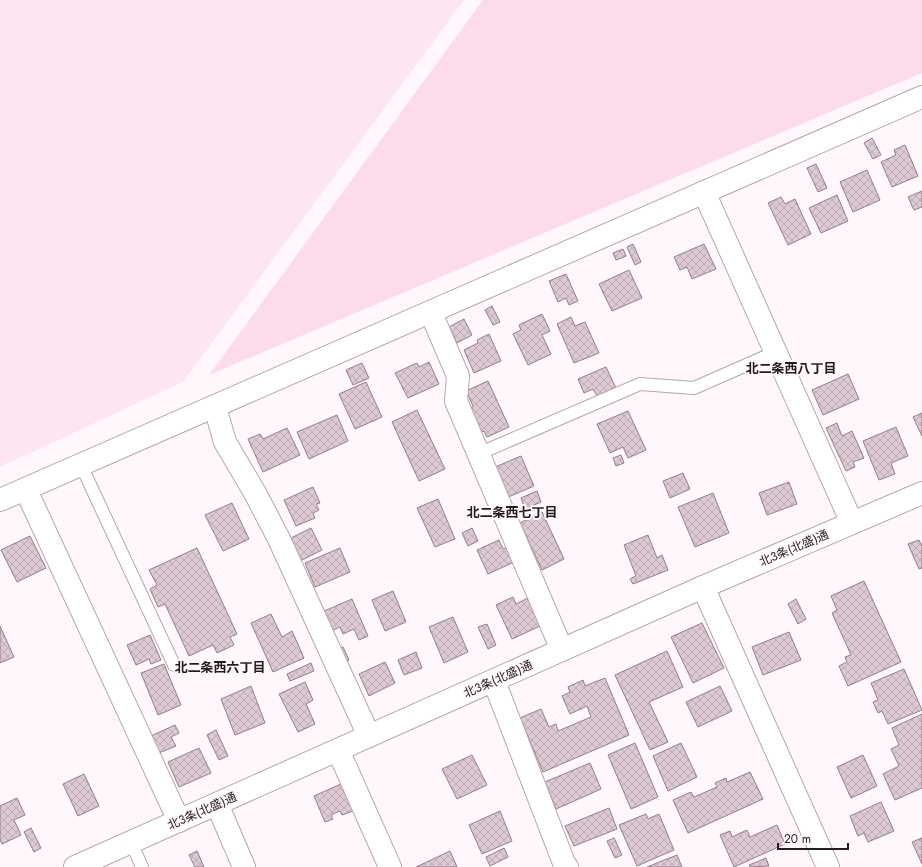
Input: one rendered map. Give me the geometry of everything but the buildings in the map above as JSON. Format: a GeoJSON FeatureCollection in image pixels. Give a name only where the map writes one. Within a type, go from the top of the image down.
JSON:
{"type":"FeatureCollection","features":[{"type":"Feature","properties":{"kind":"street"},"geometry":{"type":"LineString","coordinates":[[0,500],[26,490],[704,192],[921,102]]}},
{"type":"Feature","properties":{"kind":"street"},"geometry":{"type":"LineString","coordinates":[[704,192],[852,523]]}},
{"type":"Feature","properties":{"kind":"street"},"geometry":{"type":"LineString","coordinates":[[430,313],[458,376],[456,401],[562,650]]}},
{"type":"Feature","properties":{"kind":"street"},"geometry":{"type":"LineString","coordinates":[[215,407],[225,442],[279,538],[369,736]]}},
{"type":"Feature","properties":{"kind":"street"},"geometry":{"type":"LineString","coordinates":[[26,490],[179,821]]}},
{"type":"Feature","properties":{"kind":"street","name":"北3条(北盛)通"},"geometry":{"type":"LineString","coordinates":[[75,867],[703,587],[922,493]]}},
{"type":"Feature","properties":{"kind":"street"},"geometry":{"type":"LineString","coordinates":[[703,587],[828,867]]}},
{"type":"Feature","properties":{"kind":"street"},"geometry":{"type":"LineString","coordinates":[[494,680],[564,863],[567,867]]}},
{"type":"Feature","properties":{"kind":"street"},"geometry":{"type":"LineString","coordinates":[[338,750],[390,867]]}},
{"type":"Feature","properties":{"kind":"street"},"geometry":{"type":"LineString","coordinates":[[217,804],[244,867]]}},
{"type":"Feature","properties":{"kind":"lane"},"geometry":{"type":"LineString","coordinates":[[478,454],[640,384],[694,388],[776,352]]}},
{"type":"Feature","properties":{"kind":"lane"},"geometry":{"type":"LineString","coordinates":[[81,465],[174,665]]}},
{"type":"Feature","properties":{"kind":"lane"},"geometry":{"type":"LineString","coordinates":[[131,842],[142,867]]}},
{"type":"Feature","properties":{"kind":"shaded area"},"geometry":{"type":"Polygon","coordinates":[[[0,0],[464,0],[183,382],[0,467],[0,0]]]}},
{"type":"Feature","properties":{"kind":"shaded area"},"geometry":{"type":"Polygon","coordinates":[[[483,0],[922,0],[922,73],[209,375],[483,0]]]}},
{"type":"Feature","properties":{"kind":"district","name":"北二条西八丁目"},"geometry":{"type":"Point","coordinates":[791,368]}},
{"type":"Feature","properties":{"kind":"district","name":"北二条西七丁目"},"geometry":{"type":"Point","coordinates":[512,512]}},
{"type":"Feature","properties":{"kind":"district","name":"北二条西六丁目"},"geometry":{"type":"Point","coordinates":[220,667]}}]}
